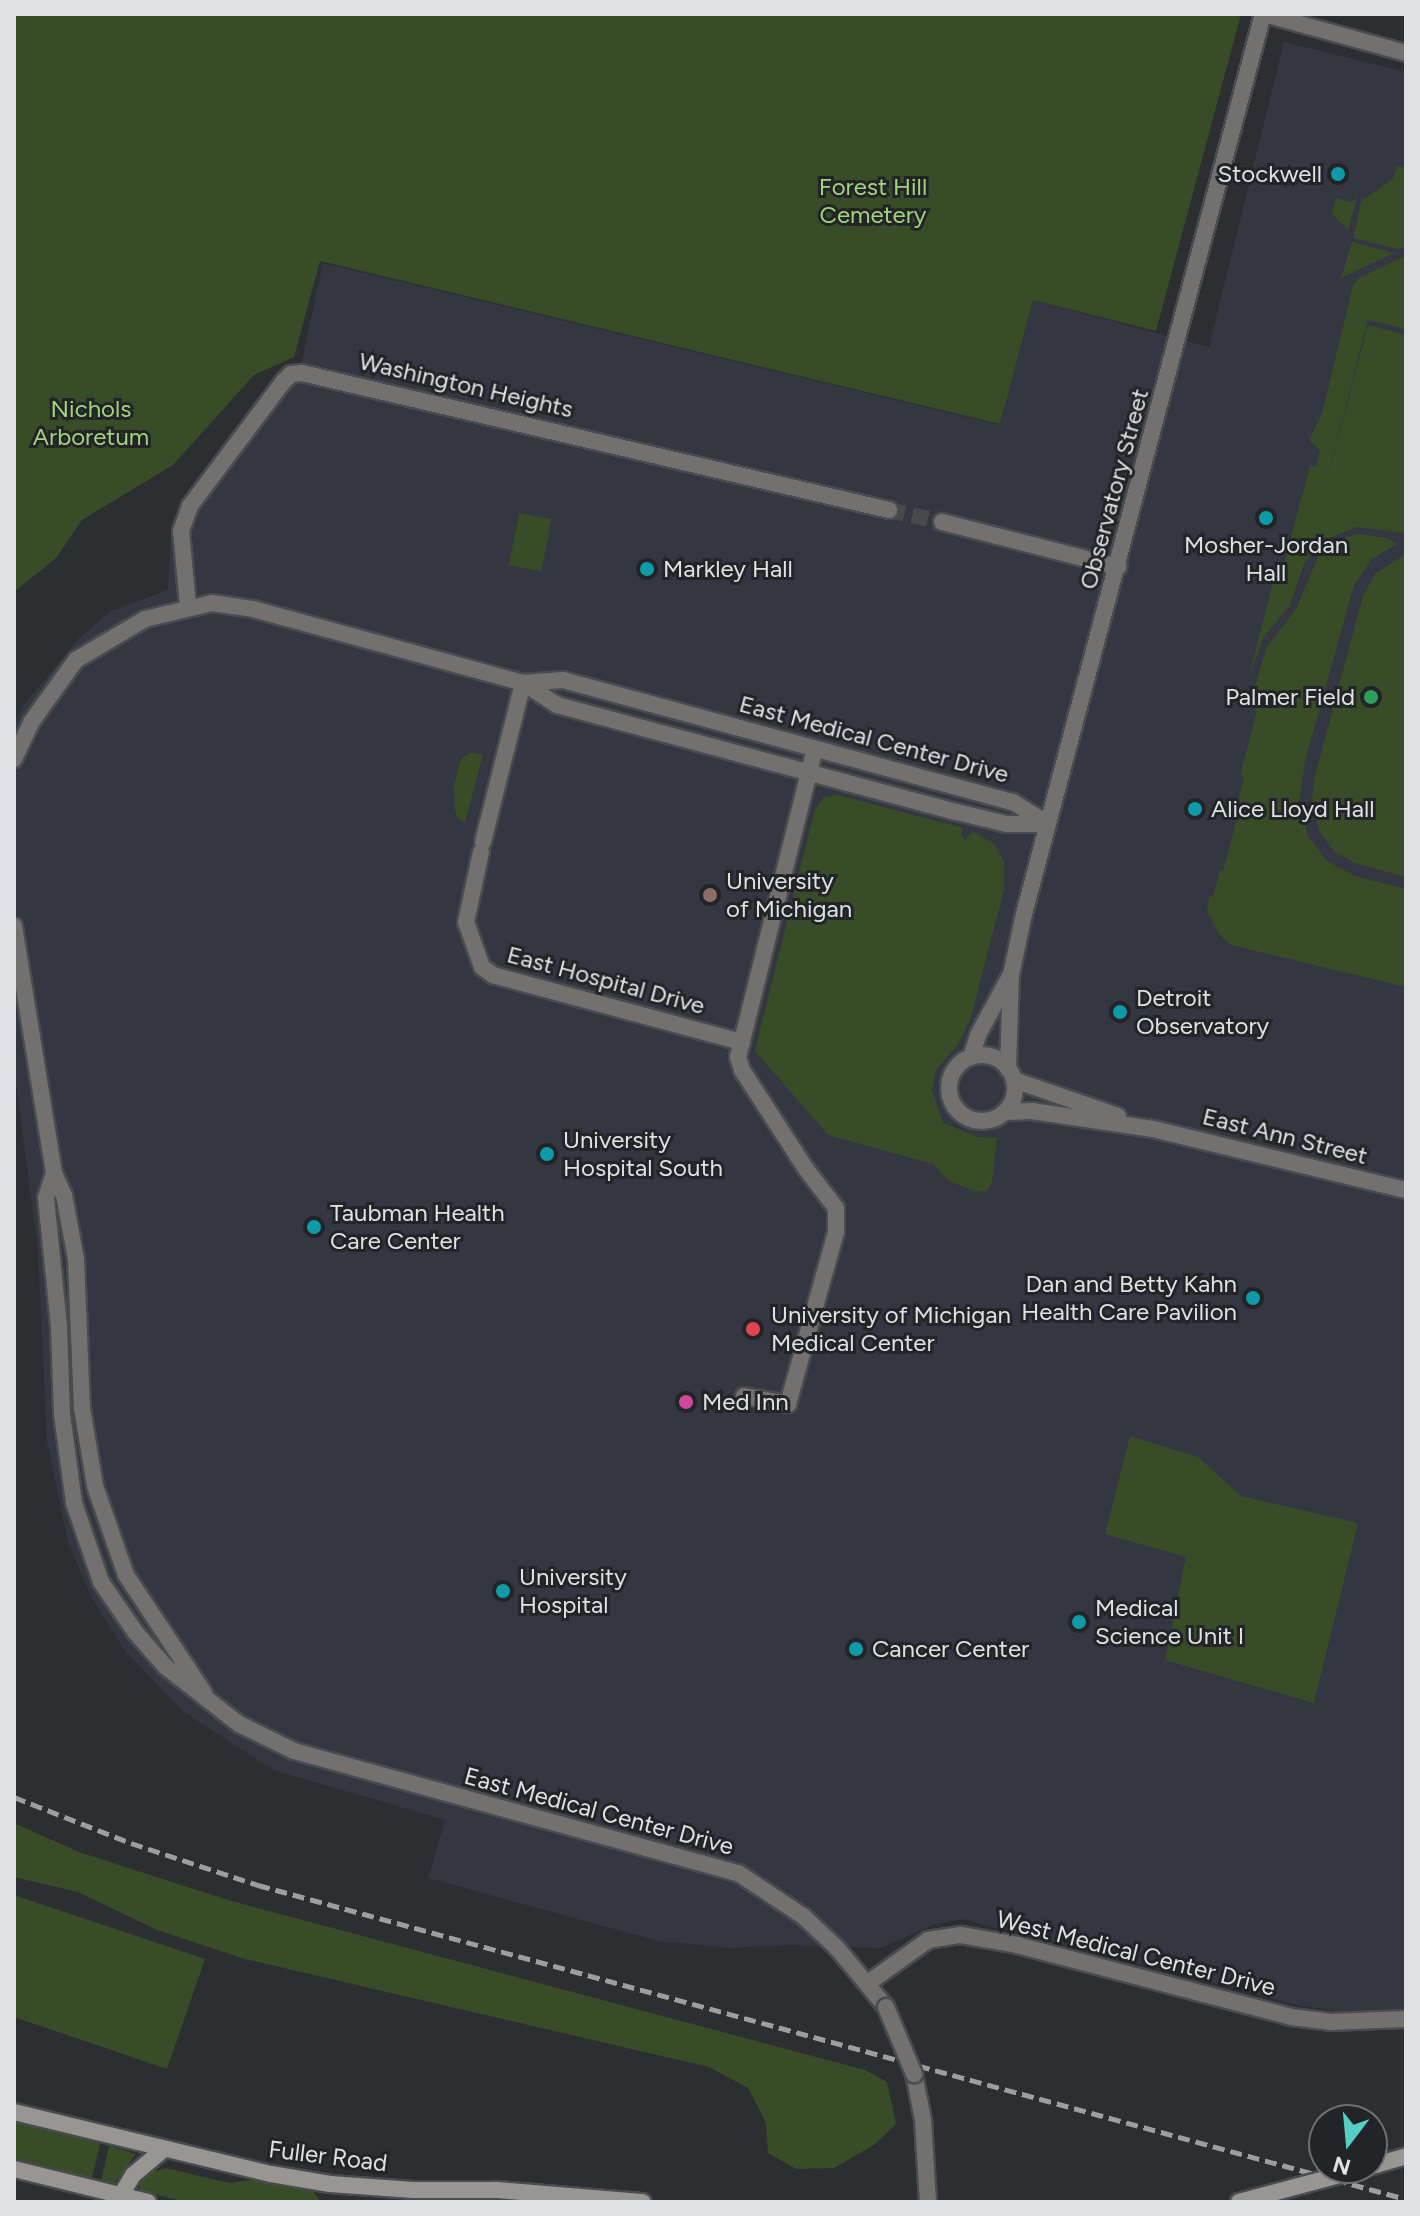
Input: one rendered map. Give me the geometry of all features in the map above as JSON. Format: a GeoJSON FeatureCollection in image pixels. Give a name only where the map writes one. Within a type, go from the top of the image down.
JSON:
{"type":"FeatureCollection","features":[{"type":"Feature","properties":{"kind":"main road","name":"Fuller Road"},"geometry":{"type":"LineString","coordinates":[[14,2112],[271,2174],[336,2184],[527,2192],[643,2202]]}},
{"type":"Feature","properties":{"kind":"main road"},"geometry":{"type":"LineString","coordinates":[[121,2195],[133,2175],[164,2149]]}},
{"type":"Feature","properties":{"kind":"main road"},"geometry":{"type":"LineString","coordinates":[[14,2169],[148,2202]]}},
{"type":"Feature","properties":{"kind":"main road"},"geometry":{"type":"LineString","coordinates":[[336,2184],[337,2202]]}},
{"type":"Feature","properties":{"kind":"main road"},"geometry":{"type":"LineString","coordinates":[[1239,2202],[1308,2184]]}},
{"type":"Feature","properties":{"kind":"street"},"geometry":{"type":"LineString","coordinates":[[1264,14],[1406,53]]}},
{"type":"Feature","properties":{"kind":"street","name":"Observatory Street"},"geometry":{"type":"LineString","coordinates":[[1011,1074],[1011,975],[1048,824],[1264,14]]}},
{"type":"Feature","properties":{"kind":"street","name":"Washington Heights"},"geometry":{"type":"LineString","coordinates":[[188,606],[181,531],[190,506],[291,374],[302,373],[889,510]]}},
{"type":"Feature","properties":{"kind":"street"},"geometry":{"type":"LineString","coordinates":[[942,522],[1118,567]]}},
{"type":"Feature","properties":{"kind":"street","name":"East Medical Center Drive"},"geometry":{"type":"LineString","coordinates":[[14,759],[32,721],[76,660],[145,619],[188,606],[212,603],[253,609],[523,683],[557,705],[809,772],[1007,824],[1048,824]]}},
{"type":"Feature","properties":{"kind":"street","name":"East Medical Center Drive"},"geometry":{"type":"LineString","coordinates":[[523,683],[563,680],[1013,802],[1048,824]]}},
{"type":"Feature","properties":{"kind":"street","name":"East Hospital Drive"},"geometry":{"type":"LineString","coordinates":[[523,683],[466,922],[482,967],[493,975],[742,1042]]}},
{"type":"Feature","properties":{"kind":"street"},"geometry":{"type":"LineString","coordinates":[[744,1396],[788,1404],[836,1232],[836,1208],[742,1070],[738,1057],[815,748]]}},
{"type":"Feature","properties":{"kind":"street","name":"East Medical Center Drive"},"geometry":{"type":"LineString","coordinates":[[14,926],[54,1173],[64,1195],[76,1259],[82,1408],[95,1486],[126,1575],[208,1701]]}},
{"type":"Feature","properties":{"kind":"street","name":"Observatory Street"},"geometry":{"type":"LineString","coordinates":[[971,1057],[978,1035],[1011,975]]}},
{"type":"Feature","properties":{"kind":"street"},"geometry":{"type":"LineString","coordinates":[[971,1057],[993,1057],[1011,1074],[1012,1103],[995,1118],[977,1121],[953,1106],[950,1077],[961,1063],[971,1057]]}},
{"type":"Feature","properties":{"kind":"street","name":"East Ann Street"},"geometry":{"type":"LineString","coordinates":[[1011,1074],[1153,1129]]}},
{"type":"Feature","properties":{"kind":"street","name":"East Ann Street"},"geometry":{"type":"LineString","coordinates":[[1005,1112],[1032,1111],[1153,1129],[1406,1190]]}},
{"type":"Feature","properties":{"kind":"street","name":"East Medical Center Drive"},"geometry":{"type":"LineString","coordinates":[[54,1173],[46,1198],[59,1327],[62,1414],[74,1503],[101,1582],[136,1633],[166,1667],[208,1701],[260,1736],[332,1764],[738,1873],[793,1907],[868,1983],[886,2007],[914,2074],[923,2120],[928,2202]]}},
{"type":"Feature","properties":{"kind":"street","name":"West Medical Center Drive"},"geometry":{"type":"LineString","coordinates":[[868,1983],[928,1940],[961,1935],[1017,1945],[1291,2017],[1330,2022],[1406,2019]]}},
{"type":"Feature","properties":{"kind":"shaded area","name":"University of Michigan"},"geometry":{"type":"Polygon","coordinates":[[[1284,42],[1406,72],[1406,2012],[1354,2014],[1297,2005],[962,1919],[935,1924],[881,1948],[789,1945],[729,1948],[658,1941],[428,1878],[445,1820],[273,1770],[184,1712],[125,1651],[92,1598],[68,1542],[47,1441],[38,1251],[14,1067],[14,724],[23,706],[79,638],[111,611],[168,590],[171,530],[189,492],[276,380],[301,365],[323,263],[1000,425],[1033,300],[1209,347],[1284,42]]]}},
{"type":"Feature","properties":{"kind":"green space","name":"Forest Hill Cemetery"},"geometry":{"type":"Polygon","coordinates":[[[14,14],[1241,14],[1156,331],[1033,300],[1000,424],[320,261],[294,357],[254,375],[173,465],[82,520],[56,558],[14,592],[14,14]]]}},
{"type":"Feature","properties":{"kind":"green space"},"geometry":{"type":"Polygon","coordinates":[[[1397,166],[1406,168],[1406,246],[1398,249],[1353,238],[1361,201],[1393,179],[1397,166]]]}},
{"type":"Feature","properties":{"kind":"green space"},"geometry":{"type":"Polygon","coordinates":[[[1336,198],[1350,202],[1357,198],[1348,230],[1332,214],[1336,198]]]}},
{"type":"Feature","properties":{"kind":"green space"},"geometry":{"type":"Polygon","coordinates":[[[1353,242],[1394,253],[1341,278],[1353,242]]]}},
{"type":"Feature","properties":{"kind":"green space"},"geometry":{"type":"Polygon","coordinates":[[[1406,255],[1406,329],[1368,320],[1321,501],[1368,325],[1406,335],[1406,533],[1357,527],[1324,540],[1304,564],[1290,605],[1263,638],[1249,677],[1275,573],[1281,574],[1310,466],[1316,467],[1320,450],[1309,440],[1322,414],[1353,285],[1359,278],[1406,255]]]}},
{"type":"Feature","properties":{"kind":"green space"},"geometry":{"type":"Polygon","coordinates":[[[519,513],[551,519],[541,571],[509,565],[519,513]]]}},
{"type":"Feature","properties":{"kind":"green space"},"geometry":{"type":"Polygon","coordinates":[[[1358,534],[1387,538],[1396,544],[1372,559],[1354,585],[1305,761],[1299,802],[1308,836],[1327,861],[1355,876],[1406,889],[1406,987],[1231,945],[1219,934],[1207,911],[1209,896],[1213,897],[1220,871],[1223,871],[1241,804],[1238,803],[1244,777],[1240,775],[1256,714],[1254,689],[1267,647],[1296,609],[1319,555],[1335,541],[1358,534]]]}},
{"type":"Feature","properties":{"kind":"green space","name":"Palmer Field"},"geometry":{"type":"Polygon","coordinates":[[[1406,554],[1406,877],[1355,863],[1335,852],[1320,833],[1312,803],[1314,780],[1363,596],[1375,574],[1406,554]]]}},
{"type":"Feature","properties":{"kind":"green space"},"geometry":{"type":"Polygon","coordinates":[[[472,752],[483,755],[465,822],[457,818],[454,786],[461,758],[472,752]]]}},
{"type":"Feature","properties":{"kind":"green space"},"geometry":{"type":"Polygon","coordinates":[[[838,795],[963,828],[961,835],[965,840],[973,831],[994,844],[1004,861],[1004,889],[971,1018],[959,1043],[936,1070],[932,1090],[943,1123],[978,1137],[997,1138],[992,1181],[987,1191],[976,1192],[949,1181],[933,1164],[828,1135],[755,1051],[815,809],[824,797],[838,795]]]}},
{"type":"Feature","properties":{"kind":"green space"},"geometry":{"type":"Polygon","coordinates":[[[1130,1436],[1198,1457],[1241,1496],[1358,1523],[1314,1703],[1165,1660],[1186,1557],[1105,1534],[1130,1436]]]}},
{"type":"Feature","properties":{"kind":"green space"},"geometry":{"type":"Polygon","coordinates":[[[14,1823],[79,1852],[228,1900],[865,2070],[887,2082],[896,2124],[874,2145],[834,2168],[796,2169],[768,2153],[766,2123],[748,2088],[709,2067],[245,1959],[157,1930],[78,1892],[14,1877],[14,1823]]]}},
{"type":"Feature","properties":{"kind":"green space"},"geometry":{"type":"Polygon","coordinates":[[[14,1895],[205,1959],[167,2069],[14,2017],[14,1895]]]}},
{"type":"Feature","properties":{"kind":"green space"},"geometry":{"type":"Polygon","coordinates":[[[14,2122],[100,2144],[91,2179],[14,2160],[14,2122]]]}},
{"type":"Feature","properties":{"kind":"green space"},"geometry":{"type":"Polygon","coordinates":[[[109,2146],[136,2154],[114,2184],[101,2181],[109,2146]]]}},
{"type":"Feature","properties":{"kind":"green space"},"geometry":{"type":"Polygon","coordinates":[[[166,2168],[229,2183],[253,2180],[313,2191],[321,2202],[185,2202],[139,2190],[140,2182],[149,2173],[166,2168]]]}},
{"type":"Feature","properties":{"kind":"tunnel"},"geometry":{"type":"LineString","coordinates":[[889,510],[942,522]]}},
{"type":"Feature","properties":{"kind":"railway"},"geometry":{"type":"LineString","coordinates":[[14,1797],[131,1843],[258,1885],[1406,2199]]}},
{"type":"Feature","properties":{"kind":"place","name":"Stockwell"},"geometry":{"type":"Point","coordinates":[1338,174]}},
{"type":"Feature","properties":{"kind":"place","name":"Mosher-Jordan Hall"},"geometry":{"type":"Point","coordinates":[1266,518]}},
{"type":"Feature","properties":{"kind":"place","name":"Markley Hall"},"geometry":{"type":"Point","coordinates":[647,569]}},
{"type":"Feature","properties":{"kind":"place","name":"Palmer Field"},"geometry":{"type":"Point","coordinates":[1371,697]}},
{"type":"Feature","properties":{"kind":"place","name":"Alice Lloyd Hall"},"geometry":{"type":"Point","coordinates":[1195,809]}},
{"type":"Feature","properties":{"kind":"place","name":"University of Michigan"},"geometry":{"type":"Point","coordinates":[710,895]}},
{"type":"Feature","properties":{"kind":"place","name":"Detroit Observatory"},"geometry":{"type":"Point","coordinates":[1120,1012]}},
{"type":"Feature","properties":{"kind":"place","name":"University Hospital South"},"geometry":{"type":"Point","coordinates":[547,1154]}},
{"type":"Feature","properties":{"kind":"place","name":"Taubman Health Care Center"},"geometry":{"type":"Point","coordinates":[314,1227]}},
{"type":"Feature","properties":{"kind":"place","name":"Dan and Betty Kahn Health Care Pavilion"},"geometry":{"type":"Point","coordinates":[1253,1298]}},
{"type":"Feature","properties":{"kind":"place","name":"University of Michigan Medical Center"},"geometry":{"type":"Point","coordinates":[753,1329]}},
{"type":"Feature","properties":{"kind":"place","name":"Med Inn"},"geometry":{"type":"Point","coordinates":[686,1402]}},
{"type":"Feature","properties":{"kind":"place","name":"University Hospital"},"geometry":{"type":"Point","coordinates":[503,1591]}},
{"type":"Feature","properties":{"kind":"place","name":"Medical Science Unit I"},"geometry":{"type":"Point","coordinates":[1079,1622]}},
{"type":"Feature","properties":{"kind":"place","name":"Cancer Center"},"geometry":{"type":"Point","coordinates":[856,1649]}},
{"type":"Feature","properties":{"kind":"park label","name":"Nichols Arboretum"},"geometry":{"type":"Point","coordinates":[91,423]}}]}
